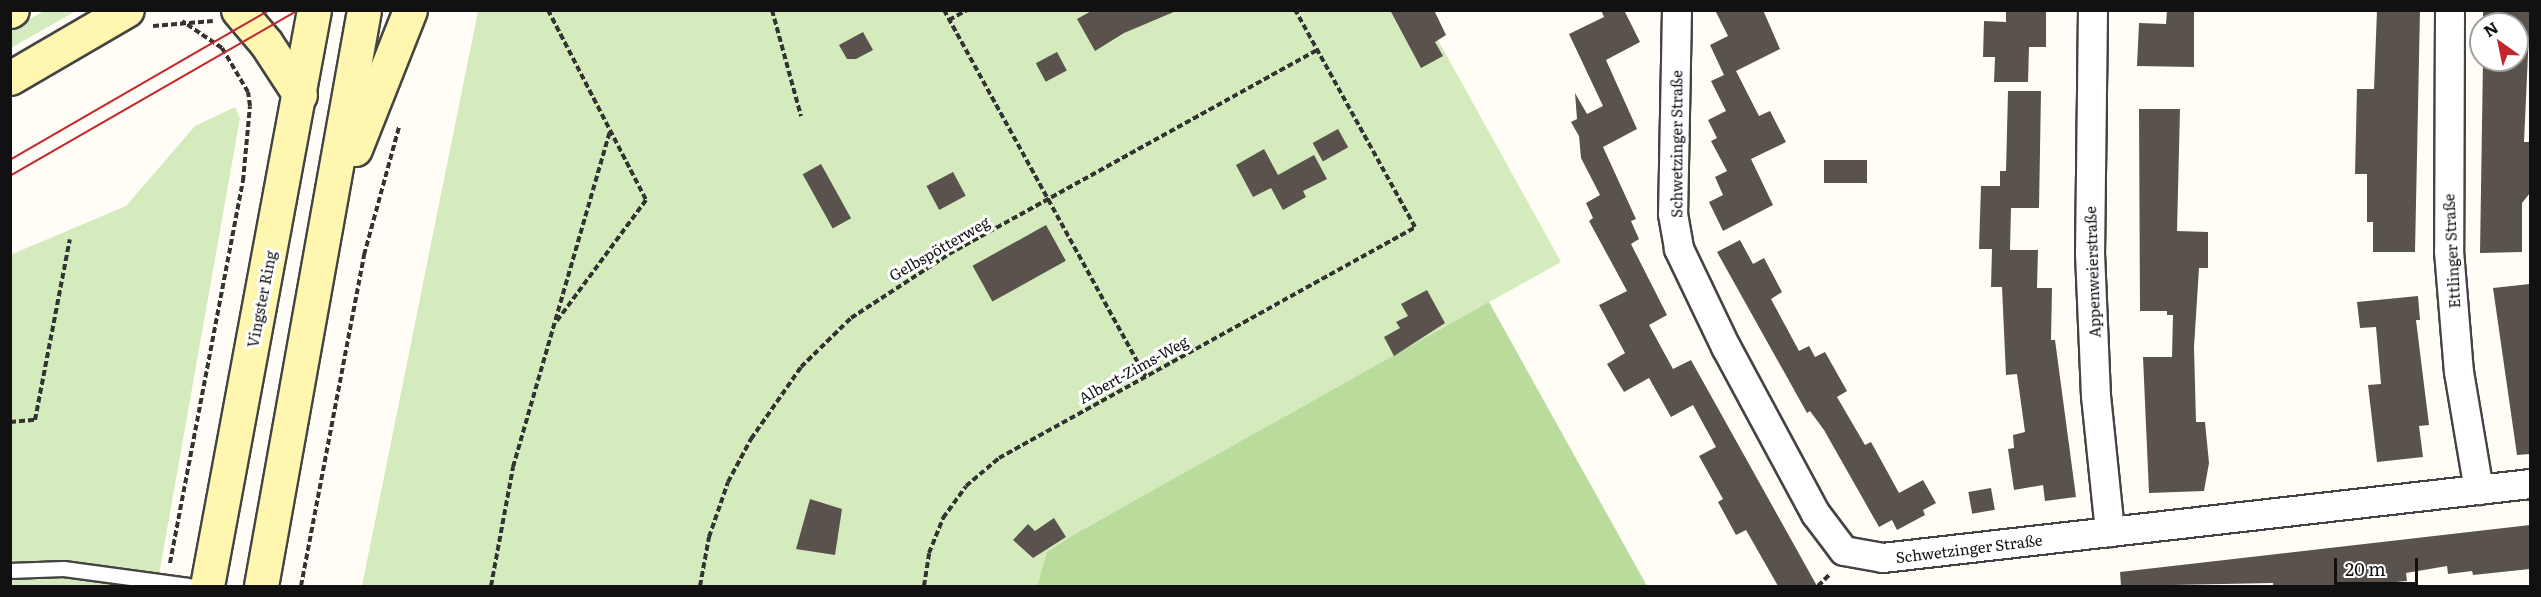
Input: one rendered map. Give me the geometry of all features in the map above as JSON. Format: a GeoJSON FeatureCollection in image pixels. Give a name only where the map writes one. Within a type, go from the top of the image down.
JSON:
{"type":"FeatureCollection","features":[{"type":"Feature","properties":{"kind":"main road"},"geometry":{"type":"LineString","coordinates":[[10,78],[127,10]]}},
{"type":"Feature","properties":{"kind":"main road","name":"Vingster Ring"},"geometry":{"type":"LineString","coordinates":[[207,586],[314,10]]}},
{"type":"Feature","properties":{"kind":"main road"},"geometry":{"type":"LineString","coordinates":[[261,586],[330,212],[364,10]]}},
{"type":"Feature","properties":{"kind":"main road"},"geometry":{"type":"LineString","coordinates":[[330,212],[410,10]]}},
{"type":"Feature","properties":{"kind":"main road"},"geometry":{"type":"LineString","coordinates":[[227,15],[266,43],[300,95]]}},
{"type":"Feature","properties":{"kind":"street","name":"Schwetzinger Straße"},"geometry":{"type":"LineString","coordinates":[[1677,10],[1673,214],[1679,249],[1726,346],[1816,514],[1844,551],[1883,558],[2530,484]]}},
{"type":"Feature","properties":{"kind":"street","name":"Appenweierstraße"},"geometry":{"type":"LineString","coordinates":[[2092,10],[2090,253],[2096,396],[2110,532]]}},
{"type":"Feature","properties":{"kind":"street","name":"Ettlinger Straße"},"geometry":{"type":"LineString","coordinates":[[2450,10],[2449,251],[2459,372],[2479,490]]}},
{"type":"Feature","properties":{"kind":"lane"},"geometry":{"type":"LineString","coordinates":[[10,571],[64,569],[189,586]]}},
{"type":"Feature","properties":{"kind":"path"},"geometry":{"type":"LineString","coordinates":[[548,10],[646,200],[553,326]]}},
{"type":"Feature","properties":{"kind":"path"},"geometry":{"type":"LineString","coordinates":[[772,10],[801,116]]}},
{"type":"Feature","properties":{"kind":"path"},"geometry":{"type":"LineString","coordinates":[[944,10],[1145,376]]}},
{"type":"Feature","properties":{"kind":"path"},"geometry":{"type":"LineString","coordinates":[[950,20],[967,10]]}},
{"type":"Feature","properties":{"kind":"path"},"geometry":{"type":"LineString","coordinates":[[1295,10],[1317,50]]}},
{"type":"Feature","properties":{"kind":"path"},"geometry":{"type":"LineString","coordinates":[[166,582],[243,181],[250,106],[248,92],[222,48],[182,21],[209,24],[227,15]]}},
{"type":"Feature","properties":{"kind":"path","name":"Gelbspötterweg"},"geometry":{"type":"LineString","coordinates":[[700,586],[708,537],[728,482],[751,439],[801,367],[850,318],[882,294],[1317,50]]}},
{"type":"Feature","properties":{"kind":"path","name":"Albert-Zims-Weg"},"geometry":{"type":"LineString","coordinates":[[924,586],[929,554],[942,518],[966,486],[999,458],[1415,227],[1317,50]]}},
{"type":"Feature","properties":{"kind":"path"},"geometry":{"type":"LineString","coordinates":[[301,586],[364,255],[402,118]]}},
{"type":"Feature","properties":{"kind":"path"},"geometry":{"type":"LineString","coordinates":[[491,586],[513,467],[610,131]]}},
{"type":"Feature","properties":{"kind":"path"},"geometry":{"type":"LineString","coordinates":[[10,422],[35,420],[70,240]]}},
{"type":"Feature","properties":{"kind":"green space"},"geometry":{"type":"Polygon","coordinates":[[[44,11],[76,11],[11,48],[10,30],[44,11]]]}},
{"type":"Feature","properties":{"kind":"green space"},"geometry":{"type":"Polygon","coordinates":[[[478,11],[1422,11],[1561,262],[1073,535],[1047,552],[1037,586],[362,586],[478,11]]]}},
{"type":"Feature","properties":{"kind":"green space"},"geometry":{"type":"Polygon","coordinates":[[[235,107],[240,118],[157,586],[11,586],[10,255],[126,206],[195,126],[235,107]]]}},
{"type":"Feature","properties":{"kind":"green space"},"geometry":{"type":"Polygon","coordinates":[[[1489,302],[1647,586],[1037,586],[1047,552],[1073,535],[1489,302]]]}},
{"type":"Feature","properties":{"kind":"building"},"geometry":{"type":"Polygon","coordinates":[[[1093,10],[1176,11],[1124,33],[1095,51],[1077,19],[1093,10]]]}},
{"type":"Feature","properties":{"kind":"building"},"geometry":{"type":"Polygon","coordinates":[[[1390,10],[1434,10],[1446,35],[1435,42],[1443,56],[1421,68],[1390,10]]]}},
{"type":"Feature","properties":{"kind":"building"},"geometry":{"type":"Polygon","coordinates":[[[1601,10],[1624,10],[1640,42],[1606,60],[1637,129],[1603,147],[1636,219],[1631,221],[1639,239],[1631,244],[1667,315],[1649,325],[1673,369],[1691,360],[1817,586],[1778,586],[1746,530],[1736,535],[1718,502],[1723,499],[1699,456],[1716,447],[1693,405],[1671,417],[1649,378],[1624,392],[1607,364],[1625,353],[1599,305],[1627,291],[1589,221],[1593,218],[1586,203],[1600,195],[1581,158],[1579,136],[1571,122],[1577,119],[1575,93],[1587,114],[1603,106],[1569,34],[1604,17],[1601,10]]]}},
{"type":"Feature","properties":{"kind":"building"},"geometry":{"type":"Polygon","coordinates":[[[1715,10],[1763,10],[1780,49],[1736,71],[1759,116],[1770,111],[1786,142],[1751,159],[1773,205],[1723,231],[1709,202],[1723,195],[1715,177],[1727,171],[1711,141],[1717,138],[1708,120],[1726,111],[1711,81],[1724,75],[1710,45],[1728,36],[1715,10]]]}},
{"type":"Feature","properties":{"kind":"building"},"geometry":{"type":"Polygon","coordinates":[[[2006,10],[2046,10],[2046,47],[2029,47],[2028,82],[1994,82],[1995,57],[1983,57],[1984,21],[2006,22],[2006,10]]]}},
{"type":"Feature","properties":{"kind":"building"},"geometry":{"type":"Polygon","coordinates":[[[2167,10],[2194,10],[2194,67],[2137,66],[2139,23],[2166,24],[2167,10]]]}},
{"type":"Feature","properties":{"kind":"building"},"geometry":{"type":"Polygon","coordinates":[[[2377,10],[2420,10],[2415,252],[2373,252],[2373,222],[2367,222],[2367,174],[2355,174],[2357,89],[2374,89],[2377,10]]]}},
{"type":"Feature","properties":{"kind":"building"},"geometry":{"type":"Polygon","coordinates":[[[2483,10],[2530,11],[2529,33],[2529,12],[2483,12],[2483,10]]]}},
{"type":"Feature","properties":{"kind":"building"},"geometry":{"type":"Polygon","coordinates":[[[863,32],[873,50],[856,59],[847,59],[839,45],[863,32]]]}},
{"type":"Feature","properties":{"kind":"building"},"geometry":{"type":"Polygon","coordinates":[[[1057,52],[1067,71],[1046,82],[1036,63],[1057,52]]]}},
{"type":"Feature","properties":{"kind":"building"},"geometry":{"type":"Polygon","coordinates":[[[2483,72],[2527,72],[2524,142],[2530,142],[2530,193],[2522,203],[2522,252],[2480,253],[2483,72]]]}},
{"type":"Feature","properties":{"kind":"building"},"geometry":{"type":"Polygon","coordinates":[[[2008,91],[2041,91],[2039,208],[2011,208],[2010,250],[2038,250],[2037,288],[2052,288],[2051,340],[2055,340],[2076,497],[2045,501],[2043,485],[2014,490],[2008,449],[2014,448],[2013,435],[2025,432],[2017,374],[2006,375],[2002,287],[1991,287],[1992,249],[1979,249],[1981,186],[2000,186],[2000,171],[2006,171],[2008,91]]]}},
{"type":"Feature","properties":{"kind":"building"},"geometry":{"type":"Polygon","coordinates":[[[2139,109],[2180,109],[2177,231],[2208,232],[2208,268],[2199,268],[2194,347],[2196,422],[2205,422],[2209,463],[2204,491],[2149,493],[2143,357],[2172,357],[2173,315],[2167,315],[2167,311],[2140,311],[2139,109]]]}},
{"type":"Feature","properties":{"kind":"building"},"geometry":{"type":"Polygon","coordinates":[[[1338,129],[1348,147],[1323,161],[1313,143],[1338,129]]]}},
{"type":"Feature","properties":{"kind":"building"},"geometry":{"type":"Polygon","coordinates":[[[1264,149],[1278,175],[1314,155],[1327,179],[1303,191],[1306,197],[1283,210],[1271,188],[1253,197],[1236,165],[1264,149]]]}},
{"type":"Feature","properties":{"kind":"building"},"geometry":{"type":"Polygon","coordinates":[[[1824,160],[1867,160],[1867,183],[1824,183],[1824,160]]]}},
{"type":"Feature","properties":{"kind":"building"},"geometry":{"type":"Polygon","coordinates":[[[821,164],[851,218],[833,228],[803,174],[821,164]]]}},
{"type":"Feature","properties":{"kind":"building"},"geometry":{"type":"Polygon","coordinates":[[[953,172],[966,196],[939,210],[927,186],[953,172]]]}},
{"type":"Feature","properties":{"kind":"building"},"geometry":{"type":"Polygon","coordinates":[[[1046,225],[1066,261],[992,302],[973,266],[1046,225]]]}},
{"type":"Feature","properties":{"kind":"building"},"geometry":{"type":"Polygon","coordinates":[[[1740,240],[1753,264],[1764,258],[1782,292],[1771,299],[1799,351],[1809,346],[1815,357],[1825,352],[1847,391],[1837,397],[1865,445],[1871,442],[1899,493],[1923,480],[1936,503],[1923,510],[1925,515],[1897,530],[1892,520],[1879,527],[1824,430],[1810,411],[1807,413],[1717,252],[1740,240]]]}},
{"type":"Feature","properties":{"kind":"building"},"geometry":{"type":"Polygon","coordinates":[[[2530,284],[2530,454],[2517,455],[2493,288],[2530,284]]]}},
{"type":"Feature","properties":{"kind":"building"},"geometry":{"type":"Polygon","coordinates":[[[1427,290],[1445,323],[1394,356],[1384,337],[1400,328],[1396,322],[1408,316],[1401,304],[1427,290]]]}},
{"type":"Feature","properties":{"kind":"building"},"geometry":{"type":"Polygon","coordinates":[[[2418,296],[2420,320],[2416,320],[2429,425],[2419,426],[2423,457],[2377,462],[2368,385],[2381,384],[2376,327],[2360,328],[2357,302],[2418,296]]]}},
{"type":"Feature","properties":{"kind":"building"},"geometry":{"type":"Polygon","coordinates":[[[1991,488],[1995,510],[1972,514],[1968,492],[1991,488]]]}},
{"type":"Feature","properties":{"kind":"building"},"geometry":{"type":"Polygon","coordinates":[[[810,499],[842,509],[835,555],[796,549],[810,499]]]}},
{"type":"Feature","properties":{"kind":"building"},"geometry":{"type":"Polygon","coordinates":[[[1054,518],[1066,537],[1033,558],[1013,540],[1028,524],[1035,531],[1054,518]]]}},
{"type":"Feature","properties":{"kind":"building"},"geometry":{"type":"Polygon","coordinates":[[[2530,525],[2530,569],[2473,575],[2472,571],[2448,574],[2447,566],[2406,573],[2407,581],[2385,583],[2386,586],[2273,586],[2273,583],[2121,586],[2120,572],[2530,525]]]}},
{"type":"Feature","properties":{"kind":"tram line"},"geometry":{"type":"LineString","coordinates":[[10,160],[270,10]]}},
{"type":"Feature","properties":{"kind":"tram line"},"geometry":{"type":"LineString","coordinates":[[10,176],[299,10]]}}]}
